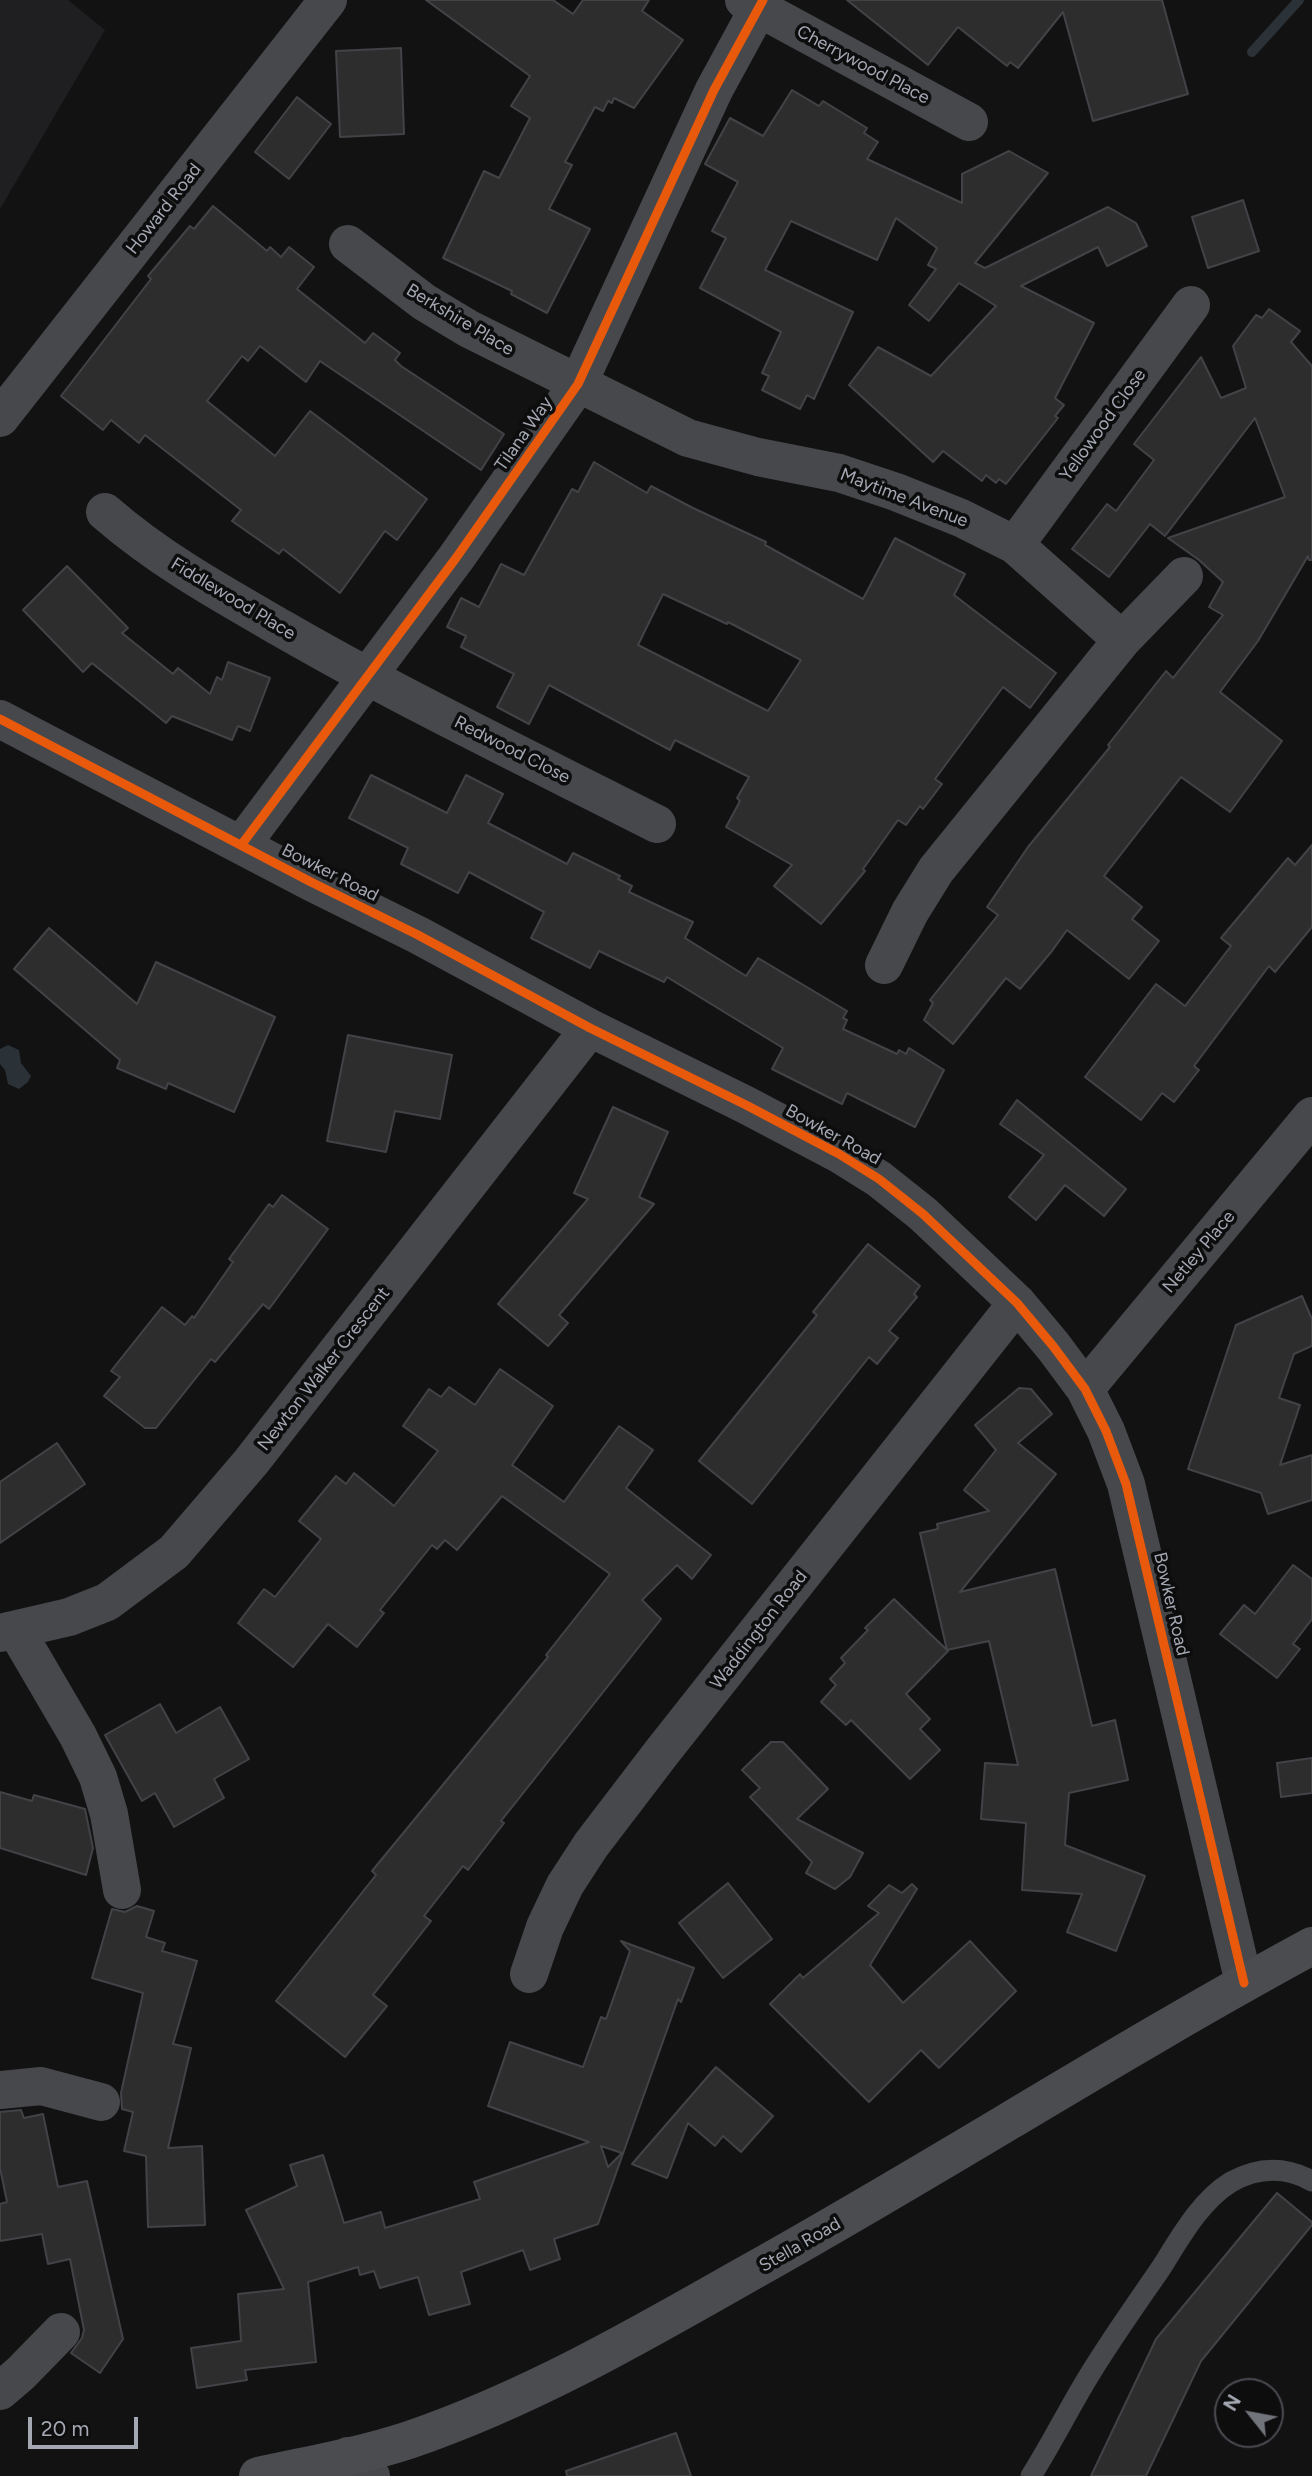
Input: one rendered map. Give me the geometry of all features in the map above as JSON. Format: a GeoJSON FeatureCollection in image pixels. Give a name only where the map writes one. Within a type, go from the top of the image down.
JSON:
{"type":"FeatureCollection","features":[{"type":"Feature","properties":{"kind":"main road","name":"Stella Road"},"geometry":{"type":"LineString","coordinates":[[258,2476],[360,2466],[407,2440],[479,2414],[613,2351],[882,2198],[1244,1983],[1312,1946]]}},
{"type":"Feature","properties":{"kind":"street","name":"Howard Road"},"geometry":{"type":"LineString","coordinates":[[0,418],[328,0]]}},
{"type":"Feature","properties":{"kind":"street","name":"Cherrywood Place"},"geometry":{"type":"LineString","coordinates":[[755,2],[969,122]]}},
{"type":"Feature","properties":{"kind":"street","name":"Tilana Way"},"geometry":{"type":"LineString","coordinates":[[242,844],[457,558],[586,371],[755,2]]}},
{"type":"Feature","properties":{"kind":"street","name":"Berkshire Place"},"geometry":{"type":"LineString","coordinates":[[348,244],[435,309],[578,384]]}},
{"type":"Feature","properties":{"kind":"street","name":"Yellowood Close"},"geometry":{"type":"LineString","coordinates":[[1015,545],[1191,305]]}},
{"type":"Feature","properties":{"kind":"street","name":"Maytime Avenue"},"geometry":{"type":"LineString","coordinates":[[578,384],[688,438],[758,457],[839,473],[935,508],[1015,545],[1122,640]]}},
{"type":"Feature","properties":{"kind":"street","name":"Fiddlewood Place"},"geometry":{"type":"LineString","coordinates":[[104,512],[140,543],[174,565],[366,677]]}},
{"type":"Feature","properties":{"kind":"street"},"geometry":{"type":"LineString","coordinates":[[884,965],[910,912],[936,870],[1122,640],[1184,576]]}},
{"type":"Feature","properties":{"kind":"street","name":"Redwood Close"},"geometry":{"type":"LineString","coordinates":[[366,677],[657,824]]}},
{"type":"Feature","properties":{"kind":"street","name":"Bowker Road"},"geometry":{"type":"LineString","coordinates":[[0,719],[418,935],[590,1028],[839,1154],[879,1179],[923,1214],[1017,1303],[1085,1389],[1106,1431],[1126,1484],[1244,1983]]}},
{"type":"Feature","properties":{"kind":"street","name":"Newton Walker Crescent"},"geometry":{"type":"LineString","coordinates":[[8,1631],[69,1617],[107,1602],[174,1552],[251,1462],[590,1028]]}},
{"type":"Feature","properties":{"kind":"street","name":"Netley Place"},"geometry":{"type":"LineString","coordinates":[[1085,1389],[1312,1116]]}},
{"type":"Feature","properties":{"kind":"street","name":"Waddington Road"},"geometry":{"type":"LineString","coordinates":[[529,1974],[545,1927],[565,1885],[591,1845],[1017,1303]]}},
{"type":"Feature","properties":{"kind":"street"},"geometry":{"type":"LineString","coordinates":[[8,1631],[78,1736],[98,1777],[109,1814],[122,1890]]}},
{"type":"Feature","properties":{"kind":"street"},"geometry":{"type":"LineString","coordinates":[[0,2090],[41,2086],[100,2102]]}},
{"type":"Feature","properties":{"kind":"street"},"geometry":{"type":"LineString","coordinates":[[0,2391],[61,2332]]}},
{"type":"Feature","properties":{"kind":"lane"},"geometry":{"type":"LineString","coordinates":[[1031,2476],[1090,2374],[1192,2220],[1215,2194],[1251,2173],[1269,2169],[1289,2171],[1312,2181]]}},
{"type":"Feature","properties":{"kind":"shaded area"},"geometry":{"type":"Polygon","coordinates":[[[0,0],[68,0],[105,30],[0,209],[0,0]]]}},
{"type":"Feature","properties":{"kind":"shaded area"},"geometry":{"type":"Polygon","coordinates":[[[8,1045],[19,1050],[21,1063],[31,1076],[19,1089],[8,1084],[5,1070],[0,1064],[0,1049],[8,1045]]]}},
{"type":"Feature","properties":{"kind":"building"},"geometry":{"type":"Polygon","coordinates":[[[426,0],[553,0],[573,14],[583,0],[649,0],[642,11],[683,40],[634,108],[614,98],[612,103],[608,101],[603,111],[595,107],[565,162],[572,165],[549,209],[590,229],[547,313],[511,294],[512,291],[443,258],[484,171],[499,178],[530,118],[511,106],[530,76],[426,0]]]}},
{"type":"Feature","properties":{"kind":"building"},"geometry":{"type":"Polygon","coordinates":[[[847,0],[1162,0],[1188,94],[1093,121],[1063,12],[1018,68],[1010,62],[1007,66],[958,27],[928,65],[847,0]]]}},
{"type":"Feature","properties":{"kind":"building"},"geometry":{"type":"Polygon","coordinates":[[[401,48],[404,134],[340,137],[336,51],[401,48]]]}},
{"type":"Feature","properties":{"kind":"building"},"geometry":{"type":"Polygon","coordinates":[[[792,90],[819,106],[823,101],[867,128],[864,133],[878,142],[867,159],[962,203],[962,174],[1009,151],[1048,173],[975,263],[985,268],[1108,207],[1136,223],[1147,246],[1107,266],[1098,247],[1021,286],[1094,323],[1055,398],[1064,405],[1055,416],[1058,418],[1006,484],[999,479],[996,483],[986,475],[982,481],[943,451],[933,462],[849,385],[878,347],[931,376],[996,306],[959,283],[929,321],[909,305],[936,269],[928,265],[937,248],[896,218],[877,260],[791,221],[765,270],[853,312],[814,399],[807,395],[800,409],[762,390],[769,376],[762,373],[781,332],[700,288],[726,238],[712,231],[738,182],[705,164],[730,118],[763,136],[792,90]]]}},
{"type":"Feature","properties":{"kind":"building"},"geometry":{"type":"Polygon","coordinates":[[[297,97],[331,124],[289,179],[255,152],[297,97]]]}},
{"type":"Feature","properties":{"kind":"building"},"geometry":{"type":"Polygon","coordinates":[[[1243,200],[1259,251],[1208,268],[1192,217],[1243,200]]]}},
{"type":"Feature","properties":{"kind":"building"},"geometry":{"type":"Polygon","coordinates":[[[213,206],[267,251],[270,247],[281,257],[289,247],[314,267],[297,289],[365,343],[373,333],[400,353],[395,360],[401,366],[504,434],[481,470],[320,361],[306,382],[260,346],[248,361],[242,356],[207,401],[275,456],[310,411],[427,499],[397,540],[385,531],[340,593],[283,549],[279,554],[232,521],[241,510],[145,435],[139,443],[111,420],[103,430],[61,396],[151,279],[148,276],[190,226],[194,229],[213,206]]]}},
{"type":"Feature","properties":{"kind":"building"},"geometry":{"type":"Polygon","coordinates":[[[1269,309],[1300,331],[1291,342],[1312,366],[1312,560],[1309,560],[1308,556],[1258,641],[1220,692],[1282,741],[1230,812],[1181,777],[1104,876],[1142,907],[1132,919],[1159,941],[1129,979],[1067,930],[1020,989],[1006,978],[953,1044],[924,1020],[933,1003],[930,1000],[998,915],[987,907],[1028,847],[1110,747],[1108,745],[1166,671],[1173,678],[1223,615],[1209,607],[1223,582],[1199,560],[1168,538],[1285,497],[1255,418],[1165,536],[1150,524],[1109,577],[1072,549],[1107,504],[1116,511],[1154,460],[1134,444],[1201,357],[1221,398],[1246,388],[1233,346],[1256,315],[1262,318],[1269,309]]]}},
{"type":"Feature","properties":{"kind":"building"},"geometry":{"type":"Polygon","coordinates":[[[594,462],[647,493],[651,486],[766,542],[765,545],[863,599],[895,538],[965,574],[954,595],[1056,673],[1030,708],[1003,687],[935,779],[942,784],[923,809],[920,806],[906,825],[898,820],[863,869],[865,871],[821,924],[774,886],[792,865],[726,827],[740,801],[737,798],[749,777],[675,740],[670,750],[549,685],[529,724],[497,707],[514,674],[461,647],[466,636],[447,627],[461,598],[479,607],[501,564],[524,575],[572,489],[578,492],[594,462]],[[663,594],[638,645],[768,711],[801,660],[728,622],[727,624],[663,594]]]}},
{"type":"Feature","properties":{"kind":"building"},"geometry":{"type":"Polygon","coordinates":[[[67,566],[128,628],[122,633],[173,674],[178,668],[210,694],[217,677],[222,680],[228,662],[270,678],[250,731],[238,726],[232,740],[172,716],[166,723],[92,663],[83,672],[23,610],[67,566]]]}},
{"type":"Feature","properties":{"kind":"building"},"geometry":{"type":"Polygon","coordinates":[[[371,775],[447,813],[466,775],[503,794],[488,823],[567,864],[573,853],[620,876],[618,879],[632,886],[629,892],[693,922],[685,938],[746,976],[758,958],[847,1011],[843,1018],[847,1020],[843,1029],[897,1054],[899,1050],[906,1054],[909,1048],[944,1070],[915,1127],[847,1093],[842,1104],[772,1069],[783,1048],[667,977],[664,982],[599,951],[590,968],[531,938],[544,912],[469,872],[458,893],[401,864],[408,848],[349,818],[371,775]]]}},
{"type":"Feature","properties":{"kind":"building"},"geometry":{"type":"Polygon","coordinates":[[[1312,845],[1312,927],[1275,972],[1269,966],[1194,1066],[1199,1070],[1174,1102],[1162,1093],[1141,1120],[1085,1077],[1156,984],[1185,1006],[1231,946],[1221,938],[1288,858],[1295,865],[1312,845]]]}},
{"type":"Feature","properties":{"kind":"building"},"geometry":{"type":"Polygon","coordinates":[[[49,928],[137,1004],[156,962],[275,1017],[234,1112],[168,1083],[166,1089],[117,1068],[120,1060],[14,969],[49,928]]]}},
{"type":"Feature","properties":{"kind":"building"},"geometry":{"type":"Polygon","coordinates":[[[348,1035],[452,1055],[440,1119],[395,1111],[386,1152],[327,1141],[348,1035]]]}},
{"type":"Feature","properties":{"kind":"building"},"geometry":{"type":"Polygon","coordinates":[[[1017,1100],[1126,1189],[1104,1216],[1065,1185],[1036,1220],[1009,1197],[1044,1155],[1000,1124],[1017,1100]]]}},
{"type":"Feature","properties":{"kind":"building"},"geometry":{"type":"Polygon","coordinates":[[[613,1107],[668,1132],[639,1197],[654,1204],[559,1315],[568,1323],[548,1346],[498,1304],[588,1199],[574,1193],[613,1107]]]}},
{"type":"Feature","properties":{"kind":"building"},"geometry":{"type":"Polygon","coordinates":[[[282,1195],[328,1229],[269,1309],[263,1304],[215,1362],[211,1359],[156,1428],[145,1428],[104,1396],[120,1377],[111,1371],[162,1307],[185,1325],[192,1316],[194,1318],[233,1262],[229,1259],[269,1204],[273,1207],[282,1195]]]}},
{"type":"Feature","properties":{"kind":"building"},"geometry":{"type":"Polygon","coordinates":[[[868,1244],[920,1286],[914,1294],[917,1297],[889,1331],[898,1338],[877,1364],[869,1357],[752,1504],[699,1461],[817,1315],[813,1312],[868,1244]]]}},
{"type":"Feature","properties":{"kind":"building"},"geometry":{"type":"Polygon","coordinates":[[[1302,1296],[1312,1319],[1312,1346],[1294,1354],[1279,1398],[1300,1405],[1280,1465],[1312,1455],[1312,1500],[1268,1514],[1261,1493],[1188,1469],[1236,1325],[1302,1296]]]}},
{"type":"Feature","properties":{"kind":"building"},"geometry":{"type":"Polygon","coordinates":[[[500,1369],[553,1406],[512,1465],[564,1502],[619,1426],[653,1450],[626,1488],[711,1555],[692,1579],[677,1565],[642,1600],[661,1619],[501,1821],[504,1823],[468,1870],[463,1866],[424,1916],[431,1921],[373,1995],[387,2006],[345,2057],[276,2001],[376,1875],[372,1871],[548,1657],[546,1655],[610,1574],[502,1496],[457,1550],[445,1540],[437,1549],[432,1545],[380,1610],[384,1613],[357,1647],[328,1624],[293,1667],[238,1623],[264,1589],[275,1597],[321,1539],[299,1521],[336,1476],[346,1484],[354,1473],[394,1506],[438,1451],[403,1426],[429,1389],[441,1397],[449,1387],[475,1405],[500,1369]]]}},
{"type":"Feature","properties":{"kind":"building"},"geometry":{"type":"Polygon","coordinates":[[[1019,1388],[1031,1389],[1052,1414],[1018,1443],[1056,1474],[960,1592],[1055,1569],[1092,1726],[1115,1720],[1128,1780],[1069,1793],[1065,1845],[1145,1876],[1116,1951],[1067,1932],[1082,1894],[1022,1890],[1026,1823],[981,1819],[985,1763],[1018,1765],[989,1641],[947,1650],[920,1533],[938,1529],[937,1524],[989,1511],[964,1490],[996,1450],[975,1425],[1019,1388]]]}},
{"type":"Feature","properties":{"kind":"building"},"geometry":{"type":"Polygon","coordinates":[[[57,1443],[85,1484],[0,1543],[0,1482],[57,1443]]]}},
{"type":"Feature","properties":{"kind":"building"},"geometry":{"type":"Polygon","coordinates":[[[1293,1565],[1312,1579],[1312,1619],[1293,1644],[1300,1649],[1277,1678],[1220,1634],[1244,1605],[1255,1614],[1293,1565]]]}},
{"type":"Feature","properties":{"kind":"building"},"geometry":{"type":"Polygon","coordinates":[[[894,1599],[948,1651],[906,1694],[930,1719],[920,1729],[940,1750],[910,1779],[851,1720],[846,1725],[821,1702],[836,1685],[830,1679],[845,1663],[841,1658],[868,1630],[865,1628],[894,1599]]]}},
{"type":"Feature","properties":{"kind":"building"},"geometry":{"type":"Polygon","coordinates":[[[160,1704],[176,1733],[220,1707],[249,1759],[214,1779],[224,1798],[174,1827],[155,1793],[142,1801],[105,1735],[160,1704]]]}},
{"type":"Feature","properties":{"kind":"building"},"geometry":{"type":"Polygon","coordinates":[[[771,1742],[783,1742],[828,1789],[797,1819],[863,1853],[850,1877],[835,1889],[806,1873],[812,1862],[750,1797],[760,1788],[742,1770],[771,1742]]]}},
{"type":"Feature","properties":{"kind":"building"},"geometry":{"type":"Polygon","coordinates":[[[1312,1758],[1312,1793],[1281,1797],[1277,1763],[1312,1758]]]}},
{"type":"Feature","properties":{"kind":"building"},"geometry":{"type":"Polygon","coordinates":[[[0,1792],[32,1801],[34,1795],[85,1809],[93,1848],[86,1875],[0,1848],[0,1792]]]}},
{"type":"Feature","properties":{"kind":"building"},"geometry":{"type":"Polygon","coordinates":[[[728,1883],[772,1939],[723,1978],[679,1923],[728,1883]]]}},
{"type":"Feature","properties":{"kind":"building"},"geometry":{"type":"Polygon","coordinates":[[[912,1884],[917,1889],[870,1965],[903,2003],[970,1941],[1016,1991],[939,2068],[921,2050],[869,2102],[770,2004],[800,1974],[803,1978],[879,1913],[868,1906],[889,1885],[902,1893],[912,1884]]]}},
{"type":"Feature","properties":{"kind":"building"},"geometry":{"type":"Polygon","coordinates":[[[137,1906],[154,1911],[146,1937],[165,1943],[162,1951],[197,1961],[173,2044],[191,2048],[168,2148],[202,2146],[205,2225],[148,2227],[146,2156],[124,2151],[133,2112],[122,2109],[121,2093],[143,1993],[92,1978],[112,1909],[125,1912],[137,1906]]]}},
{"type":"Feature","properties":{"kind":"building"},"geometry":{"type":"Polygon","coordinates":[[[621,1941],[694,1968],[681,2002],[678,1999],[598,2224],[554,2239],[560,2259],[530,2270],[523,2250],[461,2272],[470,2304],[429,2315],[418,2277],[380,2288],[374,2271],[360,2275],[358,2267],[308,2282],[316,2362],[245,2370],[247,2380],[197,2388],[191,2348],[241,2341],[238,2294],[284,2289],[246,2210],[297,2186],[290,2165],[323,2155],[344,2223],[381,2212],[385,2228],[480,2199],[474,2182],[589,2142],[488,2106],[510,2042],[583,2067],[601,2017],[606,2019],[630,1951],[621,1941]],[[601,2146],[608,2167],[622,2153],[601,2146]]]}},
{"type":"Feature","properties":{"kind":"building"},"geometry":{"type":"Polygon","coordinates":[[[716,2067],[773,2116],[741,2152],[723,2136],[715,2146],[688,2123],[667,2178],[632,2164],[716,2067]]]}},
{"type":"Feature","properties":{"kind":"building"},"geometry":{"type":"Polygon","coordinates":[[[21,2110],[24,2118],[43,2114],[58,2187],[87,2181],[123,2339],[100,2373],[71,2353],[82,2338],[84,2330],[70,2259],[48,2264],[42,2234],[0,2241],[0,2204],[7,2202],[0,2168],[0,2112],[21,2110]]]}},
{"type":"Feature","properties":{"kind":"building"},"geometry":{"type":"Polygon","coordinates":[[[1277,2193],[1312,2222],[1312,2225],[1201,2361],[1146,2476],[1091,2476],[1156,2339],[1277,2193]]]}},
{"type":"Feature","properties":{"kind":"building"},"geometry":{"type":"Polygon","coordinates":[[[676,2433],[691,2476],[567,2476],[566,2471],[676,2433]]]}},
{"type":"Feature","properties":{"kind":"waterway"},"geometry":{"type":"LineString","coordinates":[[1252,52],[1299,0]]}},
{"type":"Feature","properties":{"kind":"cycle path"},"geometry":{"type":"LineString","coordinates":[[242,844],[456,558],[578,384],[714,90],[763,0]]}},
{"type":"Feature","properties":{"kind":"cycle path"},"geometry":{"type":"LineString","coordinates":[[0,719],[418,935],[590,1028],[839,1154],[879,1179],[923,1214],[1017,1303],[1085,1389],[1106,1431],[1126,1484],[1244,1983]]}}]}
